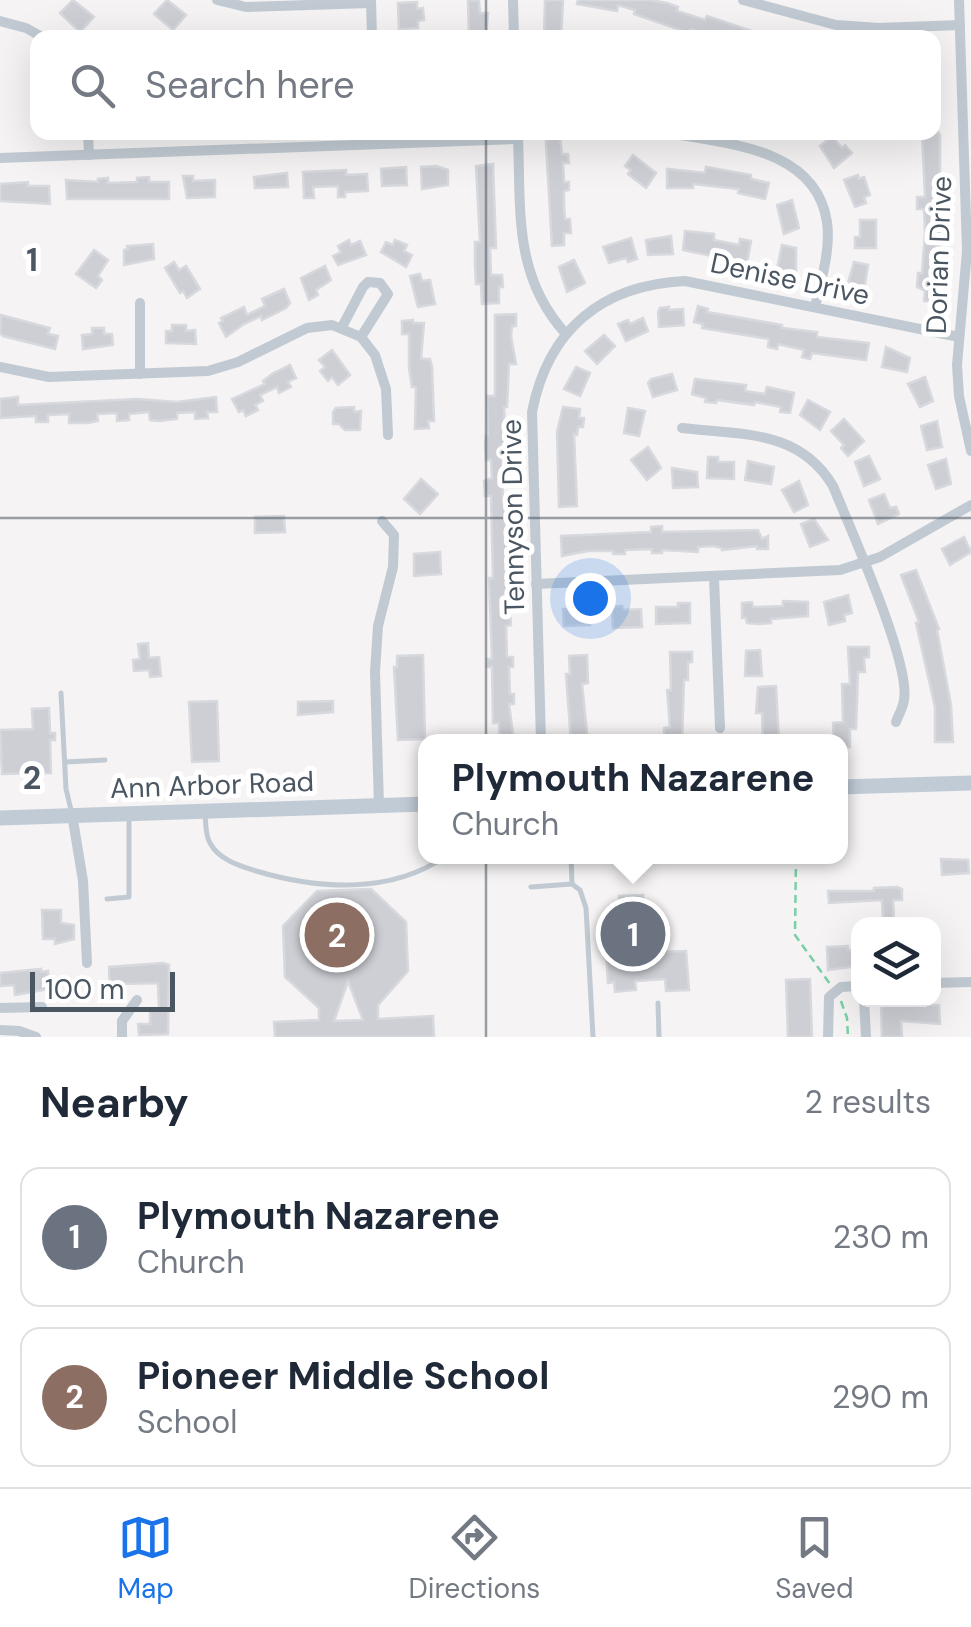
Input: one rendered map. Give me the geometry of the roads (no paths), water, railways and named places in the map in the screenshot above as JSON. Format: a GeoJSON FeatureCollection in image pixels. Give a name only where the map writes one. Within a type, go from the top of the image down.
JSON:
{"type":"FeatureCollection","features":[{"type":"Feature","properties":{"kind":"main road"},"geometry":{"type":"LineString","coordinates":[[848,788],[971,783]]}},
{"type":"Feature","properties":{"kind":"main road","name":"Ann Arbor Road"},"geometry":{"type":"LineString","coordinates":[[0,818],[418,804]]}},
{"type":"Feature","properties":{"kind":"street"},"geometry":{"type":"LineString","coordinates":[[217,0],[246,7],[371,1],[372,30]]}},
{"type":"Feature","properties":{"kind":"street"},"geometry":{"type":"LineString","coordinates":[[513,0],[514,30]]}},
{"type":"Feature","properties":{"kind":"street"},"geometry":{"type":"LineString","coordinates":[[743,0],[836,25],[960,25]]}},
{"type":"Feature","properties":{"kind":"street","name":"Dorian Drive"},"geometry":{"type":"LineString","coordinates":[[960,0],[967,251],[959,337],[959,396],[971,451]]}},
{"type":"Feature","properties":{"kind":"street"},"geometry":{"type":"LineString","coordinates":[[0,20],[30,30]]}},
{"type":"Feature","properties":{"kind":"street"},"geometry":{"type":"LineString","coordinates":[[88,140],[89,155]]}},
{"type":"Feature","properties":{"kind":"street"},"geometry":{"type":"LineString","coordinates":[[0,158],[342,140]]}},
{"type":"Feature","properties":{"kind":"street"},"geometry":{"type":"LineString","coordinates":[[518,140],[526,264],[541,302],[566,334]]}},
{"type":"Feature","properties":{"kind":"street"},"geometry":{"type":"LineString","coordinates":[[706,140],[758,150],[782,160],[804,177],[818,198],[826,222],[826,258],[815,307]]}},
{"type":"Feature","properties":{"kind":"street"},"geometry":{"type":"LineString","coordinates":[[342,327],[363,287],[368,282],[380,283],[388,294],[386,302],[361,338]]}},
{"type":"Feature","properties":{"kind":"street","name":"Denise Drive"},"geometry":{"type":"LineString","coordinates":[[566,334],[606,301],[636,288],[664,282],[705,283],[959,337]]}},
{"type":"Feature","properties":{"kind":"street"},"geometry":{"type":"LineString","coordinates":[[140,303],[140,374]]}},
{"type":"Feature","properties":{"kind":"street"},"geometry":{"type":"LineString","coordinates":[[0,367],[49,376],[218,370],[307,328],[342,327],[361,338],[376,355],[384,374],[388,436]]}},
{"type":"Feature","properties":{"kind":"street","name":"Tennyson Drive"},"geometry":{"type":"LineString","coordinates":[[541,734],[532,412],[542,372],[566,334]]}},
{"type":"Feature","properties":{"kind":"street"},"geometry":{"type":"LineString","coordinates":[[682,428],[770,438],[807,454],[834,486],[904,678],[904,700],[896,722]]}},
{"type":"Feature","properties":{"kind":"street"},"geometry":{"type":"LineString","coordinates":[[536,584],[806,574],[863,564],[971,505]]}},
{"type":"Feature","properties":{"kind":"street"},"geometry":{"type":"LineString","coordinates":[[379,806],[374,672],[378,626],[394,567],[394,535],[382,521]]}},
{"type":"Feature","properties":{"kind":"street"},"geometry":{"type":"LineString","coordinates":[[714,578],[720,728]]}},
{"type":"Feature","properties":{"kind":"street"},"geometry":{"type":"LineString","coordinates":[[72,814],[83,881],[88,964]]}},
{"type":"Feature","properties":{"kind":"street"},"geometry":{"type":"LineString","coordinates":[[941,983],[971,982]]}},
{"type":"Feature","properties":{"kind":"street"},"geometry":{"type":"LineString","coordinates":[[828,1037],[829,996],[841,987],[851,986]]}},
{"type":"Feature","properties":{"kind":"street"},"geometry":{"type":"LineString","coordinates":[[122,1037],[122,1021],[137,1000]]}},
{"type":"Feature","properties":{"kind":"street"},"geometry":{"type":"LineString","coordinates":[[0,1008],[42,1007]]}},
{"type":"Feature","properties":{"kind":"street"},"geometry":{"type":"LineString","coordinates":[[864,1007],[866,1037]]}},
{"type":"Feature","properties":{"kind":"street"},"geometry":{"type":"LineString","coordinates":[[0,1030],[36,1037]]}},
{"type":"Feature","properties":{"kind":"lane"},"geometry":{"type":"LineString","coordinates":[[61,693],[72,814]]}},
{"type":"Feature","properties":{"kind":"lane"},"geometry":{"type":"LineString","coordinates":[[65,762],[105,760]]}},
{"type":"Feature","properties":{"kind":"lane"},"geometry":{"type":"LineString","coordinates":[[205,810],[209,842],[226,859],[304,883],[368,884],[433,864]]}},
{"type":"Feature","properties":{"kind":"lane"},"geometry":{"type":"LineString","coordinates":[[108,899],[129,897],[129,812]]}},
{"type":"Feature","properties":{"kind":"lane"},"geometry":{"type":"LineString","coordinates":[[571,864],[572,884]]}},
{"type":"Feature","properties":{"kind":"lane"},"geometry":{"type":"LineString","coordinates":[[531,886],[572,884],[580,890],[586,908],[594,1037]]}},
{"type":"Feature","properties":{"kind":"lane"},"geometry":{"type":"LineString","coordinates":[[658,1003],[659,1037]]}},
{"type":"Feature","properties":{"kind":"place","name":"Plymouth Nazarene"},"geometry":{"type":"Point","coordinates":[633,934]}},
{"type":"Feature","properties":{"kind":"place","name":"Pioneer Middle School"},"geometry":{"type":"Point","coordinates":[337,935]}}]}
